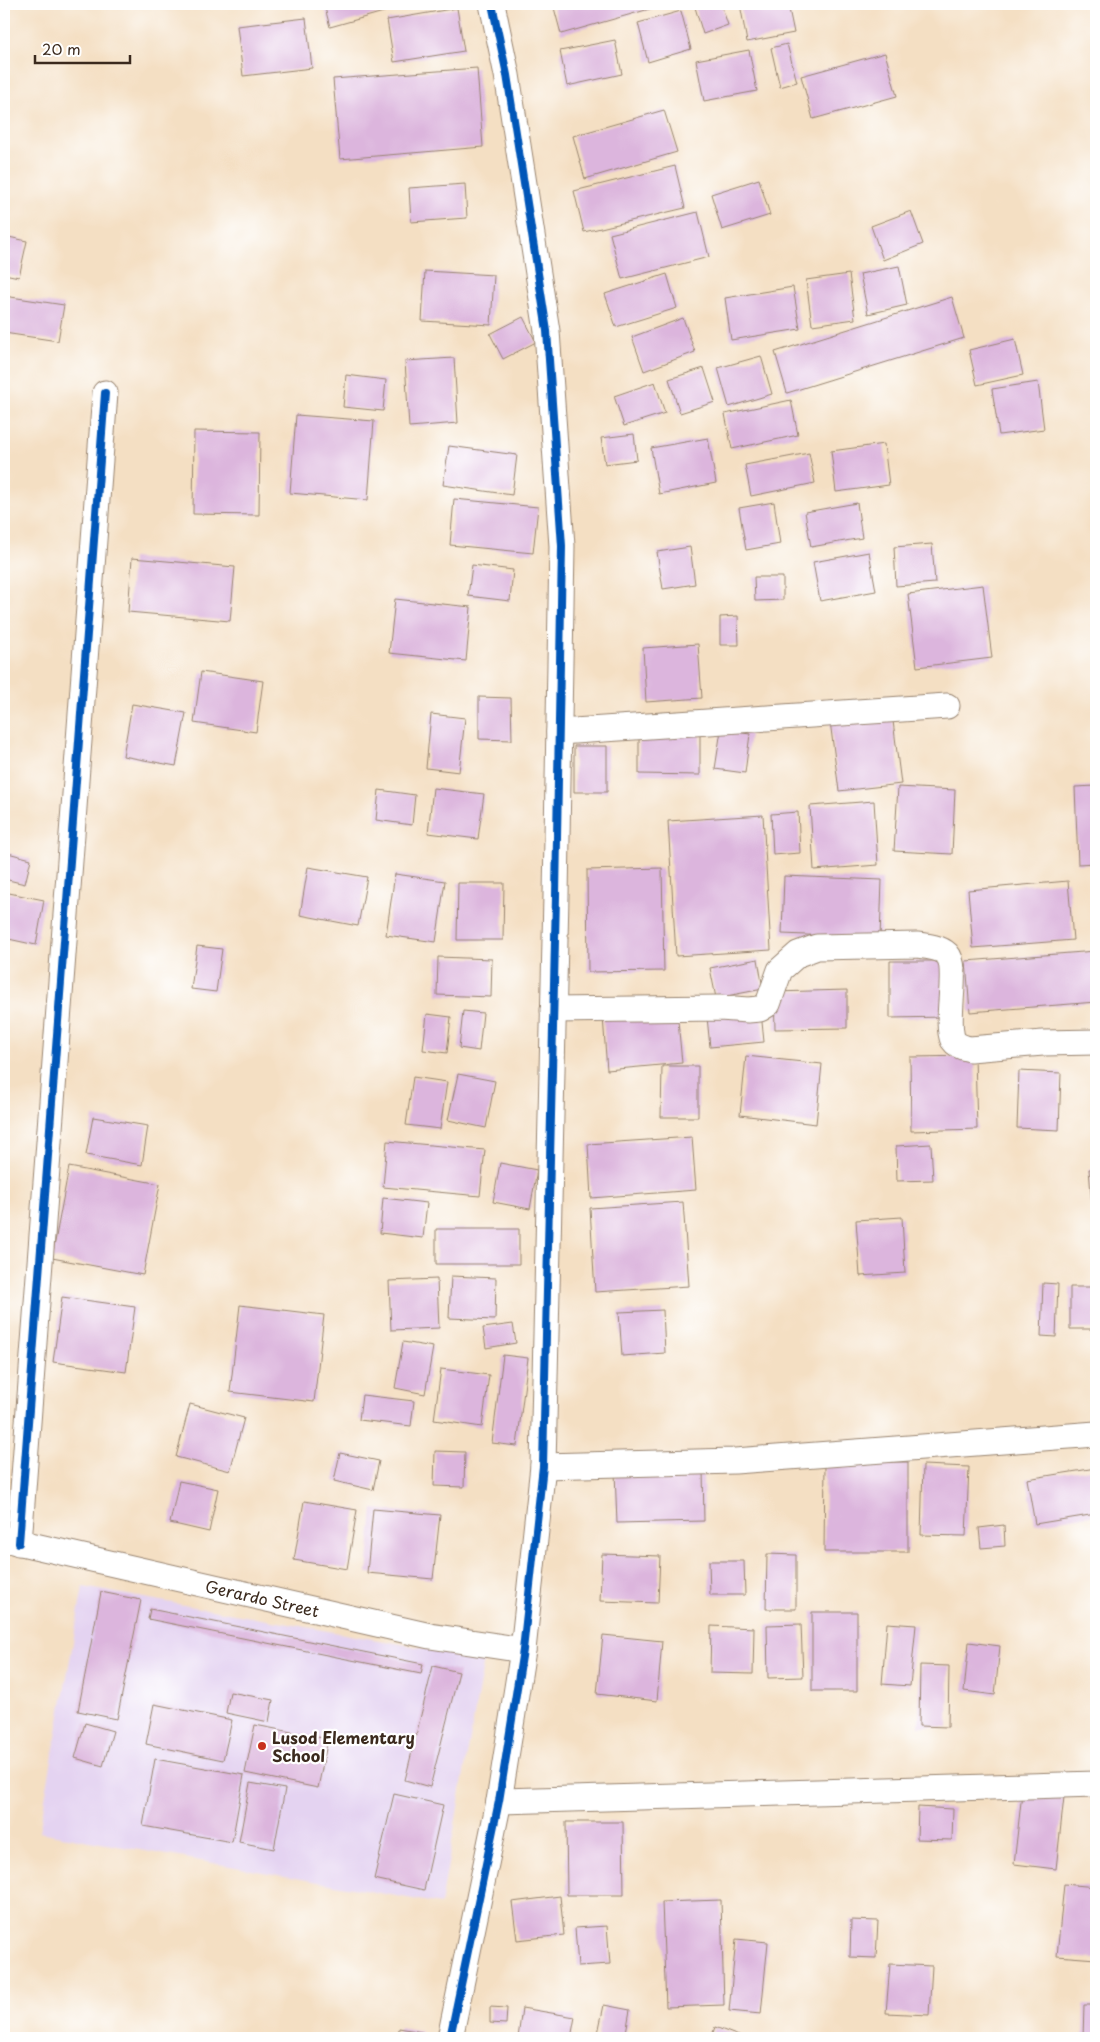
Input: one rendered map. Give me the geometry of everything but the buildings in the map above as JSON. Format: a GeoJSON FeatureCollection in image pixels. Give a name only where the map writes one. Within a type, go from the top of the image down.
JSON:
{"type":"FeatureCollection","features":[{"type":"Feature","properties":{"kind":"street"},"geometry":{"type":"LineString","coordinates":[[450,2038],[499,1801],[523,1650],[543,1466],[554,1010],[562,546],[547,331],[507,75],[492,4]]}},
{"type":"Feature","properties":{"kind":"street"},"geometry":{"type":"LineString","coordinates":[[11,1541],[105,393]]}},
{"type":"Feature","properties":{"kind":"street"},"geometry":{"type":"LineString","coordinates":[[559,732],[947,706]]}},
{"type":"Feature","properties":{"kind":"street"},"geometry":{"type":"LineString","coordinates":[[554,1010],[760,1009],[768,1004],[780,970],[798,954],[817,947],[917,945],[930,947],[946,953],[951,962],[950,1022],[953,1040],[960,1047],[970,1049],[1043,1043],[1096,1042]]}},
{"type":"Feature","properties":{"kind":"street"},"geometry":{"type":"LineString","coordinates":[[543,1466],[735,1462],[1096,1434]]}},
{"type":"Feature","properties":{"kind":"street","name":"Gerardo Street"},"geometry":{"type":"LineString","coordinates":[[11,1541],[430,1636],[523,1650]]}},
{"type":"Feature","properties":{"kind":"street"},"geometry":{"type":"LineString","coordinates":[[499,1801],[1096,1784]]}},
{"type":"Feature","properties":{"kind":"shaded area","name":"Lusod Elementary School"},"geometry":{"type":"Polygon","coordinates":[[[83,1587],[484,1659],[441,1904],[39,1832],[83,1587]]]}},
{"type":"Feature","properties":{"kind":"cycle path"},"geometry":{"type":"LineString","coordinates":[[450,2038],[499,1801],[523,1650],[543,1466],[556,896],[562,546],[547,331],[507,75],[492,4]]}},
{"type":"Feature","properties":{"kind":"cycle path"},"geometry":{"type":"LineString","coordinates":[[19,1543],[105,393]]}},
{"type":"Feature","properties":{"kind":"place","name":"Lusod Elementary School"},"geometry":{"type":"Point","coordinates":[262,1746]}}]}
